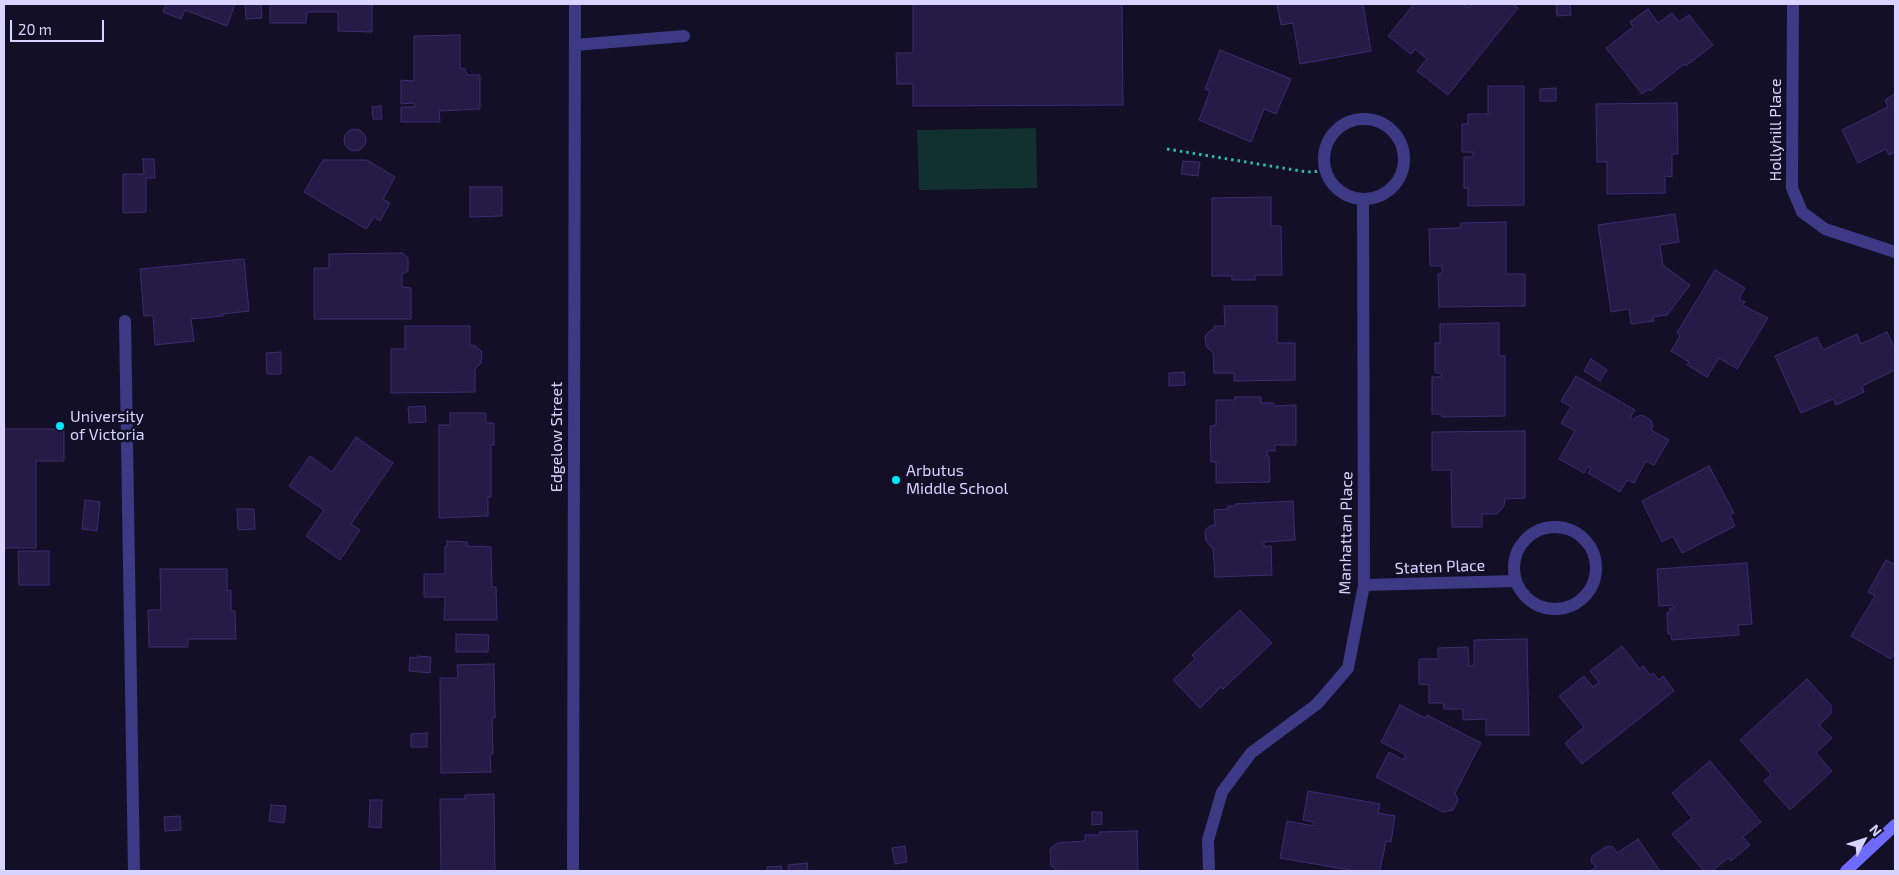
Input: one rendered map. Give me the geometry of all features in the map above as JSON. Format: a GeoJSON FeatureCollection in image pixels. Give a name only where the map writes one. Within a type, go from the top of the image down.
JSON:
{"type":"FeatureCollection","features":[{"type":"Feature","properties":{"kind":"main road"},"geometry":{"type":"LineString","coordinates":[[1846,871],[1895,825]]}},
{"type":"Feature","properties":{"kind":"street","name":"Edgelow Street"},"geometry":{"type":"LineString","coordinates":[[573,871],[574,4]]}},
{"type":"Feature","properties":{"kind":"street","name":"Hollyhill Place"},"geometry":{"type":"LineString","coordinates":[[1793,4],[1792,188],[1802,212],[1825,229],[1895,252]]}},
{"type":"Feature","properties":{"kind":"street"},"geometry":{"type":"LineString","coordinates":[[575,45],[684,36]]}},
{"type":"Feature","properties":{"kind":"street"},"geometry":{"type":"LineString","coordinates":[[1370,119],[1382,124],[1393,132],[1400,143],[1404,156],[1403,169],[1397,181],[1388,191],[1377,197],[1363,199],[1351,197],[1340,191],[1331,182],[1326,171],[1324,158],[1326,144],[1333,133],[1344,124],[1356,120],[1370,119]]}},
{"type":"Feature","properties":{"kind":"street","name":"Manhattan Place"},"geometry":{"type":"LineString","coordinates":[[1209,871],[1208,840],[1222,792],[1251,753],[1317,704],[1348,668],[1364,585],[1363,199]]}},
{"type":"Feature","properties":{"kind":"street"},"geometry":{"type":"LineString","coordinates":[[125,321],[134,871]]}},
{"type":"Feature","properties":{"kind":"street"},"geometry":{"type":"LineString","coordinates":[[1546,528],[1560,528],[1573,531],[1584,539],[1592,550],[1596,563],[1596,576],[1591,589],[1582,600],[1571,607],[1558,610],[1545,608],[1532,602],[1522,593],[1516,581],[1514,568],[1520,548],[1534,533],[1546,528]]}},
{"type":"Feature","properties":{"kind":"street","name":"Staten Place"},"geometry":{"type":"LineString","coordinates":[[1364,585],[1516,581]]}},
{"type":"Feature","properties":{"kind":"path"},"geometry":{"type":"LineString","coordinates":[[1167,149],[1307,172],[1326,171]]}},
{"type":"Feature","properties":{"kind":"green space"},"geometry":{"type":"Polygon","coordinates":[[[1036,128],[1037,188],[919,190],[917,130],[1036,128]]]}},
{"type":"Feature","properties":{"kind":"building"},"geometry":{"type":"Polygon","coordinates":[[[166,4],[235,4],[227,26],[185,10],[181,19],[163,12],[166,4]]]}},
{"type":"Feature","properties":{"kind":"building"},"geometry":{"type":"Polygon","coordinates":[[[245,4],[261,4],[262,18],[246,19],[245,4]]]}},
{"type":"Feature","properties":{"kind":"building"},"geometry":{"type":"Polygon","coordinates":[[[270,4],[372,4],[372,32],[338,31],[338,12],[307,12],[306,23],[270,23],[270,4]]]}},
{"type":"Feature","properties":{"kind":"building"},"geometry":{"type":"Polygon","coordinates":[[[913,4],[1122,4],[1123,105],[913,106],[913,84],[897,84],[896,53],[913,53],[913,4]]]}},
{"type":"Feature","properties":{"kind":"building"},"geometry":{"type":"Polygon","coordinates":[[[1277,4],[1363,4],[1371,51],[1300,64],[1293,23],[1281,25],[1277,4]]]}},
{"type":"Feature","properties":{"kind":"building"},"geometry":{"type":"Polygon","coordinates":[[[1414,4],[1463,4],[1468,8],[1471,4],[1513,4],[1518,8],[1448,95],[1417,71],[1427,59],[1415,49],[1411,54],[1388,36],[1414,4]]]}},
{"type":"Feature","properties":{"kind":"building"},"geometry":{"type":"Polygon","coordinates":[[[1556,4],[1570,4],[1571,15],[1557,16],[1556,4]]]}},
{"type":"Feature","properties":{"kind":"building"},"geometry":{"type":"Polygon","coordinates":[[[1648,9],[1658,23],[1672,13],[1679,22],[1689,15],[1713,45],[1686,66],[1684,64],[1650,91],[1649,89],[1642,94],[1606,48],[1633,27],[1630,22],[1648,9]]]}},
{"type":"Feature","properties":{"kind":"building"},"geometry":{"type":"Polygon","coordinates":[[[460,35],[460,68],[465,69],[467,75],[480,75],[480,109],[439,111],[440,122],[401,122],[401,107],[415,107],[414,103],[401,104],[401,80],[414,81],[414,36],[460,35]]]}},
{"type":"Feature","properties":{"kind":"building"},"geometry":{"type":"Polygon","coordinates":[[[1220,50],[1291,79],[1276,114],[1264,109],[1251,142],[1199,120],[1210,91],[1205,89],[1220,50]]]}},
{"type":"Feature","properties":{"kind":"building"},"geometry":{"type":"Polygon","coordinates":[[[1488,86],[1524,86],[1524,205],[1468,206],[1468,188],[1464,188],[1464,157],[1473,157],[1473,152],[1462,152],[1462,124],[1468,124],[1468,114],[1488,114],[1488,86]]]}},
{"type":"Feature","properties":{"kind":"building"},"geometry":{"type":"Polygon","coordinates":[[[1556,88],[1556,101],[1540,101],[1540,89],[1556,88]]]}},
{"type":"Feature","properties":{"kind":"building"},"geometry":{"type":"Polygon","coordinates":[[[1895,94],[1895,152],[1889,155],[1886,149],[1858,163],[1842,130],[1888,107],[1885,100],[1895,94]]]}},
{"type":"Feature","properties":{"kind":"building"},"geometry":{"type":"Polygon","coordinates":[[[1677,103],[1678,154],[1672,154],[1672,177],[1665,176],[1665,193],[1607,194],[1607,162],[1597,162],[1596,104],[1677,103]]]}},
{"type":"Feature","properties":{"kind":"building"},"geometry":{"type":"Polygon","coordinates":[[[381,106],[382,119],[373,119],[372,107],[381,106]]]}},
{"type":"Feature","properties":{"kind":"building"},"geometry":{"type":"Polygon","coordinates":[[[355,129],[363,132],[366,140],[363,148],[355,151],[347,148],[344,140],[347,132],[355,129]]]}},
{"type":"Feature","properties":{"kind":"building"},"geometry":{"type":"Polygon","coordinates":[[[143,159],[154,159],[155,178],[146,178],[146,212],[123,213],[123,174],[144,174],[143,159]]]}},
{"type":"Feature","properties":{"kind":"building"},"geometry":{"type":"Polygon","coordinates":[[[323,160],[367,160],[395,177],[383,199],[390,203],[380,221],[374,217],[366,229],[304,192],[323,160]]]}},
{"type":"Feature","properties":{"kind":"building"},"geometry":{"type":"Polygon","coordinates":[[[1183,161],[1200,162],[1198,176],[1181,174],[1183,161]]]}},
{"type":"Feature","properties":{"kind":"building"},"geometry":{"type":"Polygon","coordinates":[[[470,187],[502,187],[502,216],[470,217],[470,187]]]}},
{"type":"Feature","properties":{"kind":"building"},"geometry":{"type":"Polygon","coordinates":[[[1271,197],[1271,226],[1281,226],[1282,275],[1255,275],[1255,280],[1232,280],[1232,276],[1212,276],[1212,198],[1271,197]]]}},
{"type":"Feature","properties":{"kind":"building"},"geometry":{"type":"Polygon","coordinates":[[[1675,214],[1679,242],[1660,245],[1663,265],[1690,285],[1667,315],[1653,317],[1654,321],[1631,324],[1629,309],[1611,312],[1598,225],[1675,214]]]}},
{"type":"Feature","properties":{"kind":"building"},"geometry":{"type":"Polygon","coordinates":[[[1506,222],[1506,274],[1525,274],[1525,306],[1439,307],[1438,274],[1442,273],[1442,266],[1430,266],[1429,229],[1460,228],[1461,223],[1506,222]]]}},
{"type":"Feature","properties":{"kind":"building"},"geometry":{"type":"Polygon","coordinates":[[[402,253],[408,258],[408,271],[402,274],[402,287],[411,288],[411,319],[314,319],[314,268],[329,268],[329,254],[402,253]]]}},
{"type":"Feature","properties":{"kind":"building"},"geometry":{"type":"Polygon","coordinates":[[[244,259],[249,311],[191,319],[194,341],[155,345],[153,315],[144,316],[140,269],[244,259]]]}},
{"type":"Feature","properties":{"kind":"building"},"geometry":{"type":"Polygon","coordinates":[[[1715,270],[1745,288],[1739,299],[1745,302],[1742,305],[1768,318],[1737,369],[1719,358],[1707,377],[1687,365],[1689,362],[1671,351],[1680,336],[1677,333],[1715,270]]]}},
{"type":"Feature","properties":{"kind":"building"},"geometry":{"type":"Polygon","coordinates":[[[1224,306],[1277,306],[1277,343],[1295,343],[1295,380],[1234,381],[1234,373],[1214,373],[1213,353],[1206,346],[1205,336],[1211,330],[1214,330],[1214,326],[1225,326],[1224,306]]]}},
{"type":"Feature","properties":{"kind":"building"},"geometry":{"type":"Polygon","coordinates":[[[1499,323],[1499,356],[1505,356],[1505,416],[1442,417],[1441,414],[1432,414],[1432,377],[1441,377],[1442,373],[1435,373],[1435,343],[1440,343],[1440,324],[1499,323]]]}},
{"type":"Feature","properties":{"kind":"building"},"geometry":{"type":"Polygon","coordinates":[[[405,326],[470,326],[470,346],[474,345],[482,352],[481,363],[475,369],[475,392],[391,393],[391,349],[405,349],[405,326]]]}},
{"type":"Feature","properties":{"kind":"building"},"geometry":{"type":"Polygon","coordinates":[[[1887,332],[1895,350],[1895,370],[1862,386],[1864,392],[1836,405],[1833,399],[1801,413],[1775,356],[1817,337],[1823,350],[1857,334],[1861,344],[1887,332]]]}},
{"type":"Feature","properties":{"kind":"building"},"geometry":{"type":"Polygon","coordinates":[[[281,352],[281,374],[267,374],[266,353],[281,352]]]}},
{"type":"Feature","properties":{"kind":"building"},"geometry":{"type":"Polygon","coordinates":[[[1591,359],[1607,370],[1600,381],[1584,371],[1591,359]]]}},
{"type":"Feature","properties":{"kind":"building"},"geometry":{"type":"Polygon","coordinates":[[[1184,372],[1185,385],[1169,386],[1169,373],[1184,372]]]}},
{"type":"Feature","properties":{"kind":"building"},"geometry":{"type":"Polygon","coordinates":[[[1576,376],[1635,410],[1630,418],[1634,420],[1642,415],[1651,420],[1653,426],[1651,430],[1669,440],[1654,465],[1646,461],[1634,483],[1627,480],[1620,492],[1588,473],[1591,468],[1588,467],[1584,473],[1559,459],[1575,431],[1561,423],[1571,407],[1561,401],[1576,376]]]}},
{"type":"Feature","properties":{"kind":"building"},"geometry":{"type":"Polygon","coordinates":[[[1235,397],[1261,397],[1261,403],[1274,403],[1274,406],[1296,405],[1296,445],[1275,445],[1275,451],[1267,451],[1267,456],[1269,456],[1270,482],[1216,483],[1216,462],[1211,462],[1210,426],[1216,425],[1216,400],[1235,400],[1235,397]]]}},
{"type":"Feature","properties":{"kind":"building"},"geometry":{"type":"Polygon","coordinates":[[[425,406],[426,422],[409,423],[408,407],[425,406]]]}},
{"type":"Feature","properties":{"kind":"building"},"geometry":{"type":"Polygon","coordinates":[[[450,413],[486,413],[486,423],[494,423],[494,445],[491,445],[491,497],[488,497],[488,516],[439,518],[439,425],[450,425],[450,413]]]}},
{"type":"Feature","properties":{"kind":"building"},"geometry":{"type":"Polygon","coordinates":[[[4,429],[64,429],[64,461],[36,461],[36,548],[4,548],[4,429]]]}},
{"type":"Feature","properties":{"kind":"building"},"geometry":{"type":"Polygon","coordinates":[[[1525,431],[1525,498],[1505,499],[1504,506],[1497,514],[1482,514],[1482,527],[1452,527],[1451,470],[1432,470],[1432,432],[1525,431]]]}},
{"type":"Feature","properties":{"kind":"building"},"geometry":{"type":"Polygon","coordinates":[[[356,437],[393,463],[351,524],[360,530],[340,560],[306,536],[324,510],[289,486],[310,456],[332,472],[356,437]]]}},
{"type":"Feature","properties":{"kind":"building"},"geometry":{"type":"Polygon","coordinates":[[[1709,466],[1734,513],[1730,515],[1735,526],[1682,553],[1673,536],[1662,542],[1642,501],[1709,466]]]}},
{"type":"Feature","properties":{"kind":"building"},"geometry":{"type":"Polygon","coordinates":[[[85,500],[100,502],[97,531],[82,529],[85,500]]]}},
{"type":"Feature","properties":{"kind":"building"},"geometry":{"type":"Polygon","coordinates":[[[1293,501],[1295,540],[1264,542],[1264,547],[1271,546],[1272,575],[1215,577],[1213,547],[1206,541],[1205,530],[1212,525],[1215,526],[1214,510],[1228,509],[1228,506],[1235,506],[1235,504],[1293,501]]]}},
{"type":"Feature","properties":{"kind":"building"},"geometry":{"type":"Polygon","coordinates":[[[237,509],[254,509],[255,529],[238,530],[237,509]]]}},
{"type":"Feature","properties":{"kind":"building"},"geometry":{"type":"Polygon","coordinates":[[[447,541],[467,542],[467,546],[491,547],[492,587],[496,587],[497,620],[444,620],[445,597],[424,597],[424,574],[445,574],[445,546],[447,546],[447,541]]]}},
{"type":"Feature","properties":{"kind":"building"},"geometry":{"type":"Polygon","coordinates":[[[18,551],[49,551],[49,585],[19,585],[18,551]]]}},
{"type":"Feature","properties":{"kind":"building"},"geometry":{"type":"Polygon","coordinates":[[[1886,560],[1893,564],[1895,560],[1895,652],[1891,659],[1851,636],[1875,596],[1868,592],[1886,560]]]}},
{"type":"Feature","properties":{"kind":"building"},"geometry":{"type":"Polygon","coordinates":[[[1747,563],[1752,624],[1738,625],[1739,635],[1672,640],[1671,634],[1668,634],[1667,613],[1670,612],[1670,608],[1674,608],[1674,605],[1659,606],[1657,569],[1747,563]]]}},
{"type":"Feature","properties":{"kind":"building"},"geometry":{"type":"Polygon","coordinates":[[[160,569],[227,569],[227,591],[231,590],[231,611],[235,611],[236,639],[188,639],[188,647],[149,647],[148,610],[161,610],[160,569]]]}},
{"type":"Feature","properties":{"kind":"building"},"geometry":{"type":"Polygon","coordinates":[[[1240,610],[1272,643],[1223,689],[1221,687],[1200,708],[1173,680],[1195,659],[1192,655],[1240,610]]]}},
{"type":"Feature","properties":{"kind":"building"},"geometry":{"type":"Polygon","coordinates":[[[456,634],[489,635],[488,652],[456,652],[456,634]]]}},
{"type":"Feature","properties":{"kind":"building"},"geometry":{"type":"Polygon","coordinates":[[[1527,639],[1529,735],[1486,735],[1486,719],[1463,720],[1463,709],[1444,709],[1443,703],[1429,703],[1429,685],[1419,684],[1419,659],[1438,659],[1438,648],[1468,647],[1469,666],[1474,666],[1474,640],[1527,639]]]}},
{"type":"Feature","properties":{"kind":"building"},"geometry":{"type":"Polygon","coordinates":[[[1622,646],[1640,669],[1643,666],[1650,675],[1653,673],[1659,680],[1663,676],[1674,691],[1582,764],[1565,743],[1584,727],[1559,696],[1584,676],[1593,687],[1599,682],[1590,671],[1622,646]]]}},
{"type":"Feature","properties":{"kind":"building"},"geometry":{"type":"Polygon","coordinates":[[[418,656],[431,657],[430,673],[409,671],[410,657],[418,658],[418,656]]]}},
{"type":"Feature","properties":{"kind":"building"},"geometry":{"type":"Polygon","coordinates":[[[494,664],[495,718],[492,718],[493,754],[490,754],[491,772],[441,773],[440,678],[458,678],[457,665],[494,664]]]}},
{"type":"Feature","properties":{"kind":"building"},"geometry":{"type":"Polygon","coordinates":[[[1807,679],[1831,705],[1831,714],[1819,725],[1832,738],[1816,753],[1832,771],[1790,810],[1764,781],[1771,774],[1740,740],[1807,679]]]}},
{"type":"Feature","properties":{"kind":"building"},"geometry":{"type":"Polygon","coordinates":[[[1400,705],[1425,718],[1427,715],[1481,743],[1455,793],[1458,800],[1453,810],[1443,812],[1376,777],[1389,752],[1403,760],[1406,755],[1381,742],[1400,705]]]}},
{"type":"Feature","properties":{"kind":"building"},"geometry":{"type":"Polygon","coordinates":[[[427,733],[427,747],[411,747],[411,734],[427,733]]]}},
{"type":"Feature","properties":{"kind":"building"},"geometry":{"type":"Polygon","coordinates":[[[1710,761],[1761,822],[1743,837],[1750,845],[1731,861],[1728,858],[1712,871],[1704,871],[1672,834],[1692,818],[1672,793],[1710,761]]]}},
{"type":"Feature","properties":{"kind":"building"},"geometry":{"type":"Polygon","coordinates":[[[1308,791],[1380,804],[1378,813],[1395,816],[1391,842],[1386,841],[1380,871],[1355,871],[1280,858],[1287,821],[1314,826],[1314,822],[1303,820],[1308,791]]]}},
{"type":"Feature","properties":{"kind":"building"},"geometry":{"type":"Polygon","coordinates":[[[494,794],[495,871],[441,871],[440,799],[465,799],[465,795],[494,794]]]}},
{"type":"Feature","properties":{"kind":"building"},"geometry":{"type":"Polygon","coordinates":[[[370,800],[382,800],[381,828],[369,827],[370,800]]]}},
{"type":"Feature","properties":{"kind":"building"},"geometry":{"type":"Polygon","coordinates":[[[271,805],[286,806],[284,823],[269,821],[271,805]]]}},
{"type":"Feature","properties":{"kind":"building"},"geometry":{"type":"Polygon","coordinates":[[[1092,812],[1102,812],[1102,824],[1092,825],[1092,812]]]}},
{"type":"Feature","properties":{"kind":"building"},"geometry":{"type":"Polygon","coordinates":[[[180,816],[181,830],[165,831],[164,817],[180,816]]]}},
{"type":"Feature","properties":{"kind":"building"},"geometry":{"type":"Polygon","coordinates":[[[1137,831],[1138,871],[1058,871],[1051,866],[1050,849],[1057,843],[1085,841],[1085,835],[1100,835],[1099,832],[1137,831]]]}},
{"type":"Feature","properties":{"kind":"building"},"geometry":{"type":"Polygon","coordinates":[[[1638,839],[1660,871],[1590,871],[1596,867],[1591,862],[1592,856],[1607,846],[1613,847],[1617,853],[1638,839]]]}},
{"type":"Feature","properties":{"kind":"building"},"geometry":{"type":"Polygon","coordinates":[[[905,846],[907,862],[895,864],[892,848],[905,846]]]}},
{"type":"Feature","properties":{"kind":"building"},"geometry":{"type":"Polygon","coordinates":[[[807,863],[808,871],[789,871],[788,865],[807,863]]]}},
{"type":"Feature","properties":{"kind":"building"},"geometry":{"type":"Polygon","coordinates":[[[781,866],[782,871],[767,871],[767,867],[781,866]]]}},
{"type":"Feature","properties":{"kind":"place","name":"University of Victoria"},"geometry":{"type":"Point","coordinates":[60,426]}},
{"type":"Feature","properties":{"kind":"place","name":"Arbutus Middle School"},"geometry":{"type":"Point","coordinates":[896,480]}}]}
